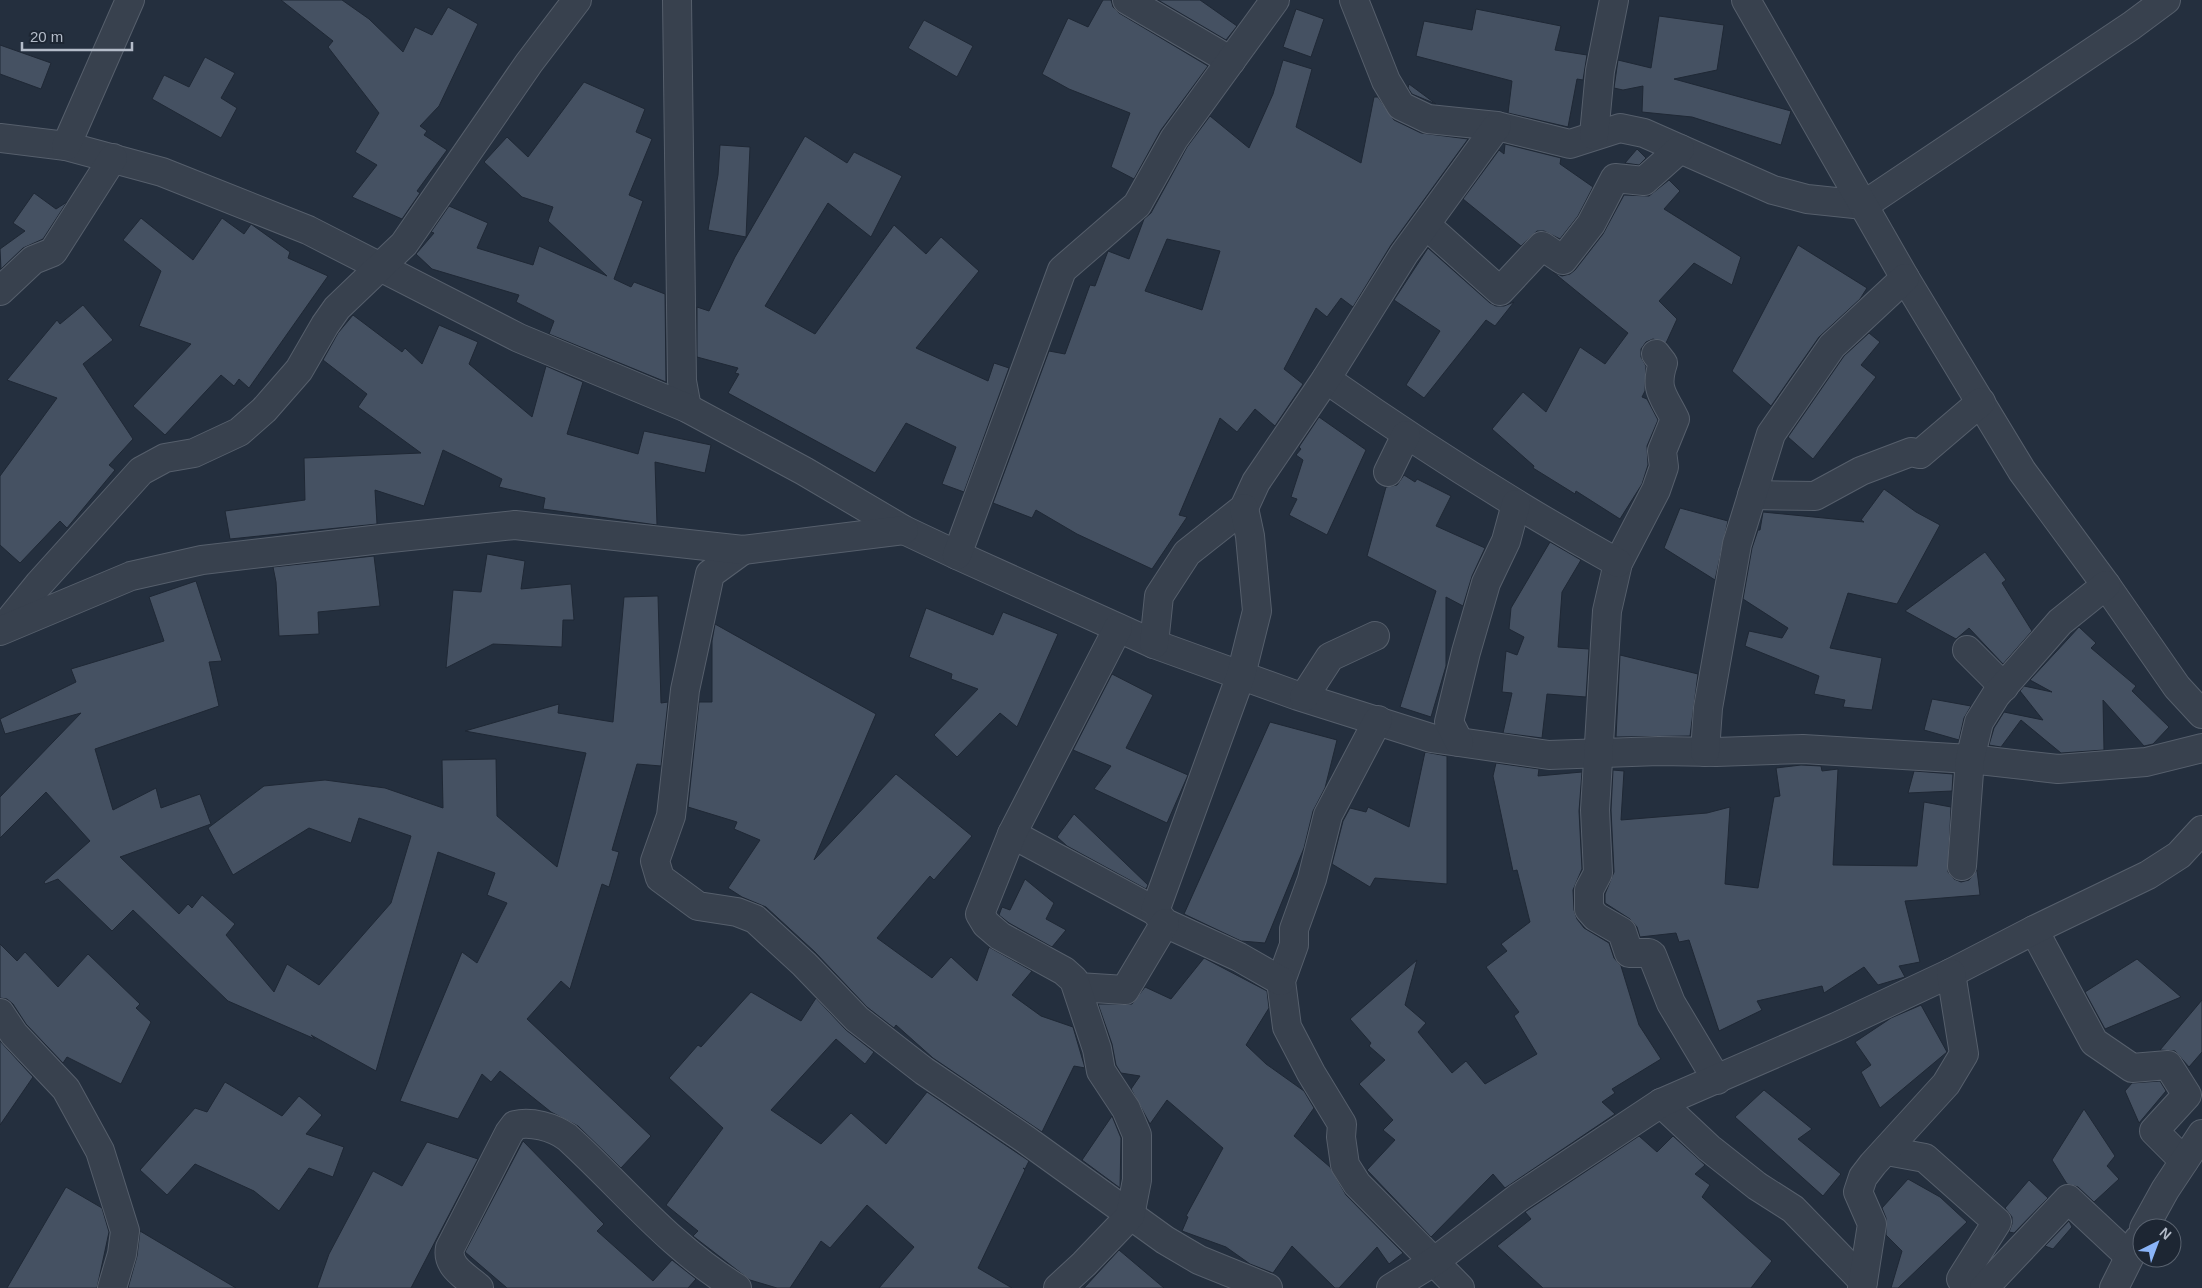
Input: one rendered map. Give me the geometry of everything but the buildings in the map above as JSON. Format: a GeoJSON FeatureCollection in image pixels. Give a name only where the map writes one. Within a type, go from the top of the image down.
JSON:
{"type":"FeatureCollection","features":[{"type":"Feature","properties":{"kind":"street"},"geometry":{"type":"LineString","coordinates":[[66,146],[130,0]]}},
{"type":"Feature","properties":{"kind":"street"},"geometry":{"type":"LineString","coordinates":[[1,631],[39,584],[141,471],[165,458],[194,453],[239,432],[264,410],[299,370],[337,308],[404,244],[528,63],[577,0]]}},
{"type":"Feature","properties":{"kind":"street"},"geometry":{"type":"LineString","coordinates":[[677,0],[682,381],[687,408]]}},
{"type":"Feature","properties":{"kind":"street"},"geometry":{"type":"LineString","coordinates":[[1128,0],[1231,61]]}},
{"type":"Feature","properties":{"kind":"street"},"geometry":{"type":"LineString","coordinates":[[957,555],[1062,270],[1137,205],[1174,139],[1275,0]]}},
{"type":"Feature","properties":{"kind":"street"},"geometry":{"type":"LineString","coordinates":[[1354,0],[1386,81],[1400,106],[1428,120],[1497,126],[1570,144],[1620,128],[1629,129],[1644,133],[1773,190],[1807,199],[1864,205],[2131,26],[2166,0]]}},
{"type":"Feature","properties":{"kind":"street"},"geometry":{"type":"LineString","coordinates":[[1594,135],[1600,71],[1614,0]]}},
{"type":"Feature","properties":{"kind":"street"},"geometry":{"type":"LineString","coordinates":[[1746,0],[1905,278],[2022,471],[2178,687],[2202,714]]}},
{"type":"Feature","properties":{"kind":"street"},"geometry":{"type":"LineString","coordinates":[[1154,644],[1159,596],[1187,553],[1244,508],[1256,482],[1326,379],[1404,254],[1497,126]]}},
{"type":"Feature","properties":{"kind":"street"},"geometry":{"type":"LineString","coordinates":[[0,138],[66,146],[162,172],[308,230],[519,338],[687,408],[804,471],[904,530],[1118,628],[1154,644],[1304,698],[1431,738],[1549,755],[1803,749],[1970,759],[2058,769],[2146,762],[2202,748]]}},
{"type":"Feature","properties":{"kind":"street"},"geometry":{"type":"LineString","coordinates":[[1426,225],[1500,291],[1542,246],[1563,260],[1591,224],[1615,178],[1644,181],[1680,149]]}},
{"type":"Feature","properties":{"kind":"street"},"geometry":{"type":"LineString","coordinates":[[0,291],[33,260],[53,252],[113,158]]}},
{"type":"Feature","properties":{"kind":"street"},"geometry":{"type":"LineString","coordinates":[[1705,752],[1708,708],[1737,544],[1771,434],[1832,346],[1905,278]]}},
{"type":"Feature","properties":{"kind":"street"},"geometry":{"type":"LineString","coordinates":[[1656,354],[1663,363],[1658,378],[1661,397],[1667,403],[1675,419],[1662,450],[1664,467],[1656,490],[1618,563],[1607,611],[1595,818],[1598,873],[1589,890],[1589,909],[1596,917],[1622,932],[1629,953],[1649,952],[1652,955],[1671,1003],[1717,1080]]}},
{"type":"Feature","properties":{"kind":"street"},"geometry":{"type":"LineString","coordinates":[[1326,379],[1406,435],[1516,504],[1618,563]]}},
{"type":"Feature","properties":{"kind":"street"},"geometry":{"type":"LineString","coordinates":[[1752,495],[1815,496],[1862,471],[1911,452],[1920,454],[1980,402]]}},
{"type":"Feature","properties":{"kind":"street"},"geometry":{"type":"LineString","coordinates":[[1388,472],[1406,435]]}},
{"type":"Feature","properties":{"kind":"street"},"geometry":{"type":"LineString","coordinates":[[1459,742],[1449,722],[1466,652],[1486,583],[1506,541],[1516,504]]}},
{"type":"Feature","properties":{"kind":"street"},"geometry":{"type":"LineString","coordinates":[[1078,987],[1125,990],[1160,917],[1241,675],[1257,611],[1250,536],[1244,508]]}},
{"type":"Feature","properties":{"kind":"street"},"geometry":{"type":"LineString","coordinates":[[1,631],[131,576],[202,560],[381,539],[515,525],[743,550],[904,530]]}},
{"type":"Feature","properties":{"kind":"street"},"geometry":{"type":"LineString","coordinates":[[743,550],[710,574],[685,690],[670,816],[655,861],[658,874],[670,886],[698,906],[737,912],[755,919],[804,964],[858,1019],[924,1071],[1025,1139],[1165,1240],[1199,1260],[1268,1288]]}},
{"type":"Feature","properties":{"kind":"street"},"geometry":{"type":"LineString","coordinates":[[1962,866],[1970,759],[1979,722],[2004,686],[2060,622],[2106,585]]}},
{"type":"Feature","properties":{"kind":"street"},"geometry":{"type":"LineString","coordinates":[[1068,1284],[1130,1216],[1137,1180],[1139,1148],[1137,1134],[1126,1109],[1101,1071],[1097,1049],[1078,987],[1069,974],[1000,936],[981,918],[981,908],[1012,834],[1118,628]]}},
{"type":"Feature","properties":{"kind":"street"},"geometry":{"type":"LineString","coordinates":[[1304,698],[1330,657],[1375,636]]}},
{"type":"Feature","properties":{"kind":"street"},"geometry":{"type":"LineString","coordinates":[[1967,650],[2004,686]]}},
{"type":"Feature","properties":{"kind":"street"},"geometry":{"type":"LineString","coordinates":[[1378,720],[1328,815],[1312,880],[1294,929],[1294,945],[1282,981],[1287,1027],[1324,1097],[1342,1124],[1341,1137],[1347,1171],[1356,1184],[1460,1288]]}},
{"type":"Feature","properties":{"kind":"street"},"geometry":{"type":"LineString","coordinates":[[1391,1288],[1435,1261],[1519,1197],[1661,1103],[1717,1080],[1951,973],[2034,930],[2148,875],[2179,855],[2202,830]]}},
{"type":"Feature","properties":{"kind":"street"},"geometry":{"type":"LineString","coordinates":[[1012,834],[1160,917],[1239,956],[1282,981]]}},
{"type":"Feature","properties":{"kind":"street"},"geometry":{"type":"LineString","coordinates":[[2034,930],[2094,1042],[2132,1068],[2168,1065],[2187,1095],[2154,1131],[2184,1161]]}},
{"type":"Feature","properties":{"kind":"street"},"geometry":{"type":"LineString","coordinates":[[1863,1284],[1872,1224],[1858,1192],[1864,1178],[1873,1164],[1887,1151],[1915,1116],[1946,1084],[1964,1054],[1951,973]]}},
{"type":"Feature","properties":{"kind":"street"},"geometry":{"type":"LineString","coordinates":[[0,1013],[14,1034],[66,1088],[100,1151],[125,1231],[122,1254],[112,1288]]}},
{"type":"Feature","properties":{"kind":"street"},"geometry":{"type":"LineString","coordinates":[[1661,1103],[1708,1148],[1757,1186],[1793,1209],[1863,1284]]}},
{"type":"Feature","properties":{"kind":"street"},"geometry":{"type":"LineString","coordinates":[[480,1288],[452,1264],[449,1260],[450,1248],[509,1133],[515,1125],[524,1123],[557,1130],[567,1137],[642,1212],[710,1272],[736,1288]]}},
{"type":"Feature","properties":{"kind":"street"},"geometry":{"type":"LineString","coordinates":[[2150,1218],[2202,1134]]}},
{"type":"Feature","properties":{"kind":"street"},"geometry":{"type":"LineString","coordinates":[[1887,1151],[1925,1158],[1997,1222],[1961,1279],[1976,1288]]}},
{"type":"Feature","properties":{"kind":"street"},"geometry":{"type":"LineString","coordinates":[[1984,1288],[2068,1199],[2129,1256]]}},
{"type":"Feature","properties":{"kind":"street"},"geometry":{"type":"LineString","coordinates":[[2114,1288],[2132,1250]]}}]}
